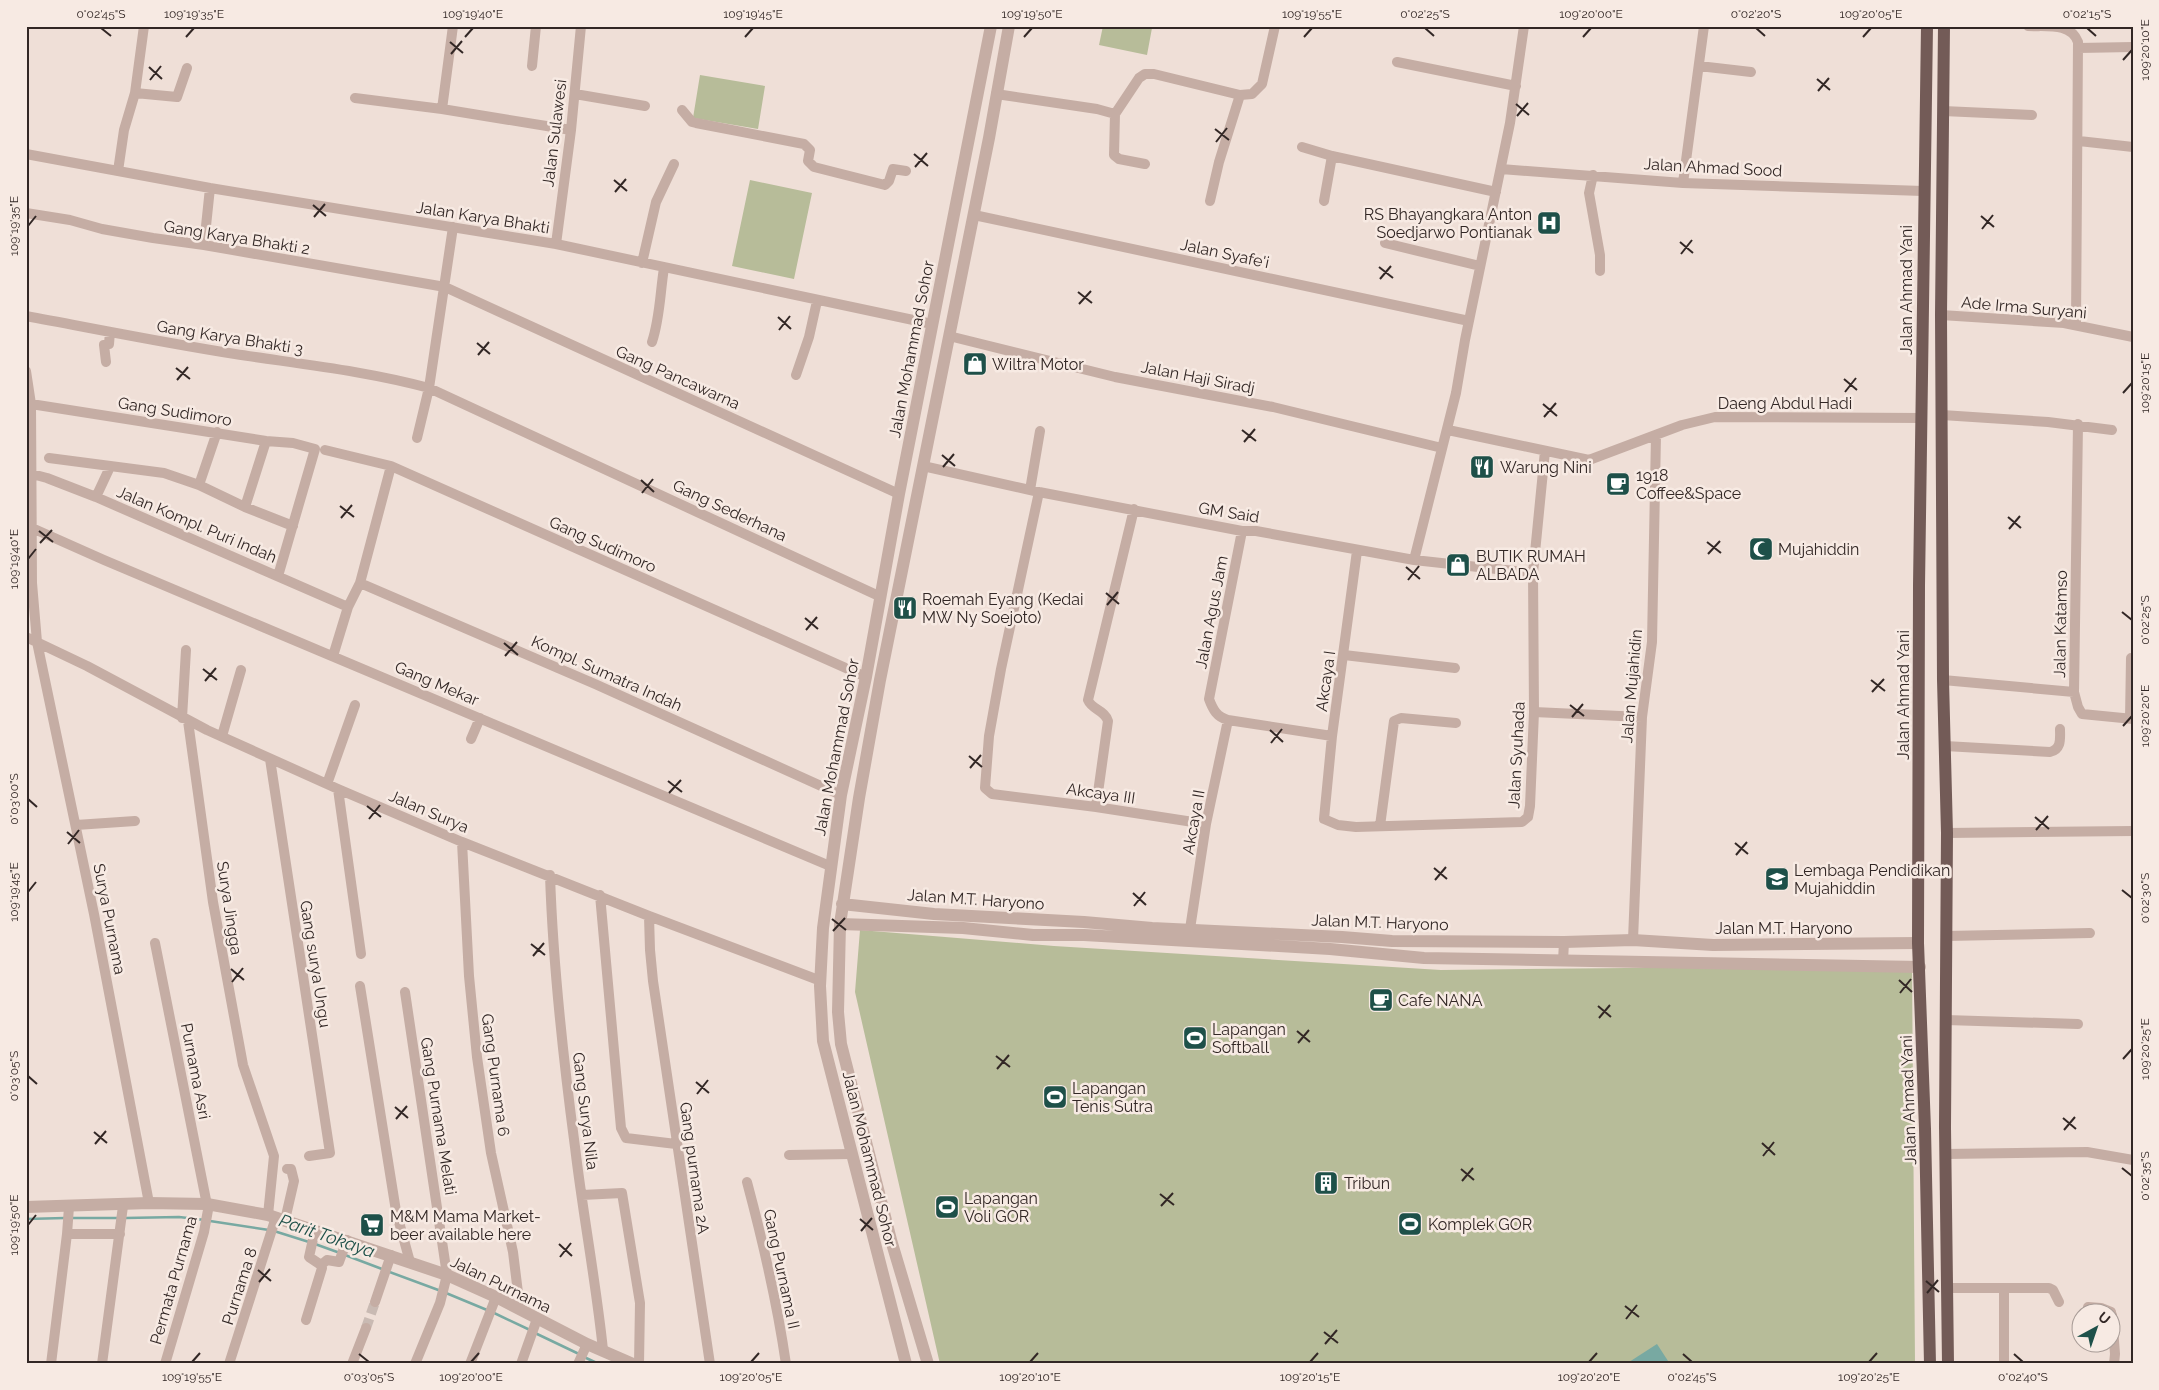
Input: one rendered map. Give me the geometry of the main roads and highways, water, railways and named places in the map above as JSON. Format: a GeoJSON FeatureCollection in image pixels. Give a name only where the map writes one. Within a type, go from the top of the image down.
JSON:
{"type":"FeatureCollection","features":[{"type":"Feature","properties":{"kind":"main road","name":"Jalan Ahmad Yani"},"geometry":{"type":"LineString","coordinates":[[1927,26],[1923,191],[1919,586],[1918,943],[1925,1129],[1930,1364]]}},
{"type":"Feature","properties":{"kind":"main road"},"geometry":{"type":"LineString","coordinates":[[1944,26],[1941,315],[1943,680],[1947,833],[1945,1127],[1948,1364]]}},
{"type":"Feature","properties":{"kind":"main road"},"geometry":{"type":"LineString","coordinates":[[1925,110],[1943,111]]}},
{"type":"Feature","properties":{"kind":"main road"},"geometry":{"type":"LineString","coordinates":[[1919,586],[1943,588]]}},
{"type":"Feature","properties":{"kind":"main road"},"geometry":{"type":"LineString","coordinates":[[1925,1129],[1945,1127]]}},
{"type":"Feature","properties":{"kind":"water"},"geometry":{"type":"Polygon","coordinates":[[[1657,1344],[1670,1364],[1626,1364],[1657,1344]]]}},
{"type":"Feature","properties":{"kind":"waterway","name":"Parit Tokaya"},"geometry":{"type":"LineString","coordinates":[[125,1218],[179,1217],[205,1220]]}},
{"type":"Feature","properties":{"kind":"waterway","name":"Parit Tokaya"},"geometry":{"type":"LineString","coordinates":[[26,1219],[65,1218]]}},
{"type":"Feature","properties":{"kind":"waterway","name":"Parit Tokaya"},"geometry":{"type":"LineString","coordinates":[[70,1218],[120,1218]]}},
{"type":"Feature","properties":{"kind":"waterway","name":"Parit Tokaya"},"geometry":{"type":"LineString","coordinates":[[210,1221],[269,1230]]}},
{"type":"Feature","properties":{"kind":"waterway","name":"Parit Tokaya"},"geometry":{"type":"LineString","coordinates":[[274,1231],[309,1242]]}},
{"type":"Feature","properties":{"kind":"waterway","name":"Parit Tokaya"},"geometry":{"type":"LineString","coordinates":[[315,1244],[340,1253]]}},
{"type":"Feature","properties":{"kind":"waterway","name":"Parit Tokaya"},"geometry":{"type":"LineString","coordinates":[[345,1255],[382,1269]]}},
{"type":"Feature","properties":{"kind":"waterway","name":"Parit Tokaya"},"geometry":{"type":"LineString","coordinates":[[387,1271],[441,1291]]}},
{"type":"Feature","properties":{"kind":"waterway","name":"Parit Tokaya"},"geometry":{"type":"LineString","coordinates":[[446,1293],[487,1310]]}},
{"type":"Feature","properties":{"kind":"waterway","name":"Parit Tokaya"},"geometry":{"type":"LineString","coordinates":[[492,1312],[530,1330]]}},
{"type":"Feature","properties":{"kind":"waterway","name":"Parit Tokaya"},"geometry":{"type":"LineString","coordinates":[[535,1333],[579,1354]]}},
{"type":"Feature","properties":{"kind":"waterway","name":"Parit Tokaya"},"geometry":{"type":"LineString","coordinates":[[584,1357],[599,1364]]}},
{"type":"Feature","properties":{"kind":"tunnel"},"geometry":{"type":"LineString","coordinates":[[366,1328],[375,1302]]}},
{"type":"Feature","properties":{"kind":"place","name":"RS Bhayangkara Anton Soedjarwo Pontianak"},"geometry":{"type":"Point","coordinates":[1549,223]}},
{"type":"Feature","properties":{"kind":"place","name":"Wiltra Motor"},"geometry":{"type":"Point","coordinates":[975,364]}},
{"type":"Feature","properties":{"kind":"place","name":"Warung Nini"},"geometry":{"type":"Point","coordinates":[1482,467]}},
{"type":"Feature","properties":{"kind":"place","name":"1918 Coffee&Space"},"geometry":{"type":"Point","coordinates":[1618,484]}},
{"type":"Feature","properties":{"kind":"place","name":"Mujahiddin"},"geometry":{"type":"Point","coordinates":[1761,549]}},
{"type":"Feature","properties":{"kind":"place","name":"BUTIK RUMAH ALBADA"},"geometry":{"type":"Point","coordinates":[1458,565]}},
{"type":"Feature","properties":{"kind":"place","name":"Roemah Eyang (Kedai MW Ny Soejoto)"},"geometry":{"type":"Point","coordinates":[905,608]}},
{"type":"Feature","properties":{"kind":"place","name":"Lembaga Pendidikan Mujahiddin"},"geometry":{"type":"Point","coordinates":[1777,879]}},
{"type":"Feature","properties":{"kind":"place","name":"Cafe NANA"},"geometry":{"type":"Point","coordinates":[1381,1000]}},
{"type":"Feature","properties":{"kind":"place","name":"Lapangan Softball"},"geometry":{"type":"Point","coordinates":[1195,1038]}},
{"type":"Feature","properties":{"kind":"place","name":"Lapangan Tenis Sutra"},"geometry":{"type":"Point","coordinates":[1055,1097]}},
{"type":"Feature","properties":{"kind":"place","name":"Tribun"},"geometry":{"type":"Point","coordinates":[1326,1183]}},
{"type":"Feature","properties":{"kind":"place","name":"Lapangan Voli GOR"},"geometry":{"type":"Point","coordinates":[947,1207]}},
{"type":"Feature","properties":{"kind":"place","name":"Komplek GOR"},"geometry":{"type":"Point","coordinates":[1410,1224]}},
{"type":"Feature","properties":{"kind":"place","name":"M&M Mama Market- beer available here"},"geometry":{"type":"Point","coordinates":[372,1225]}}]}
